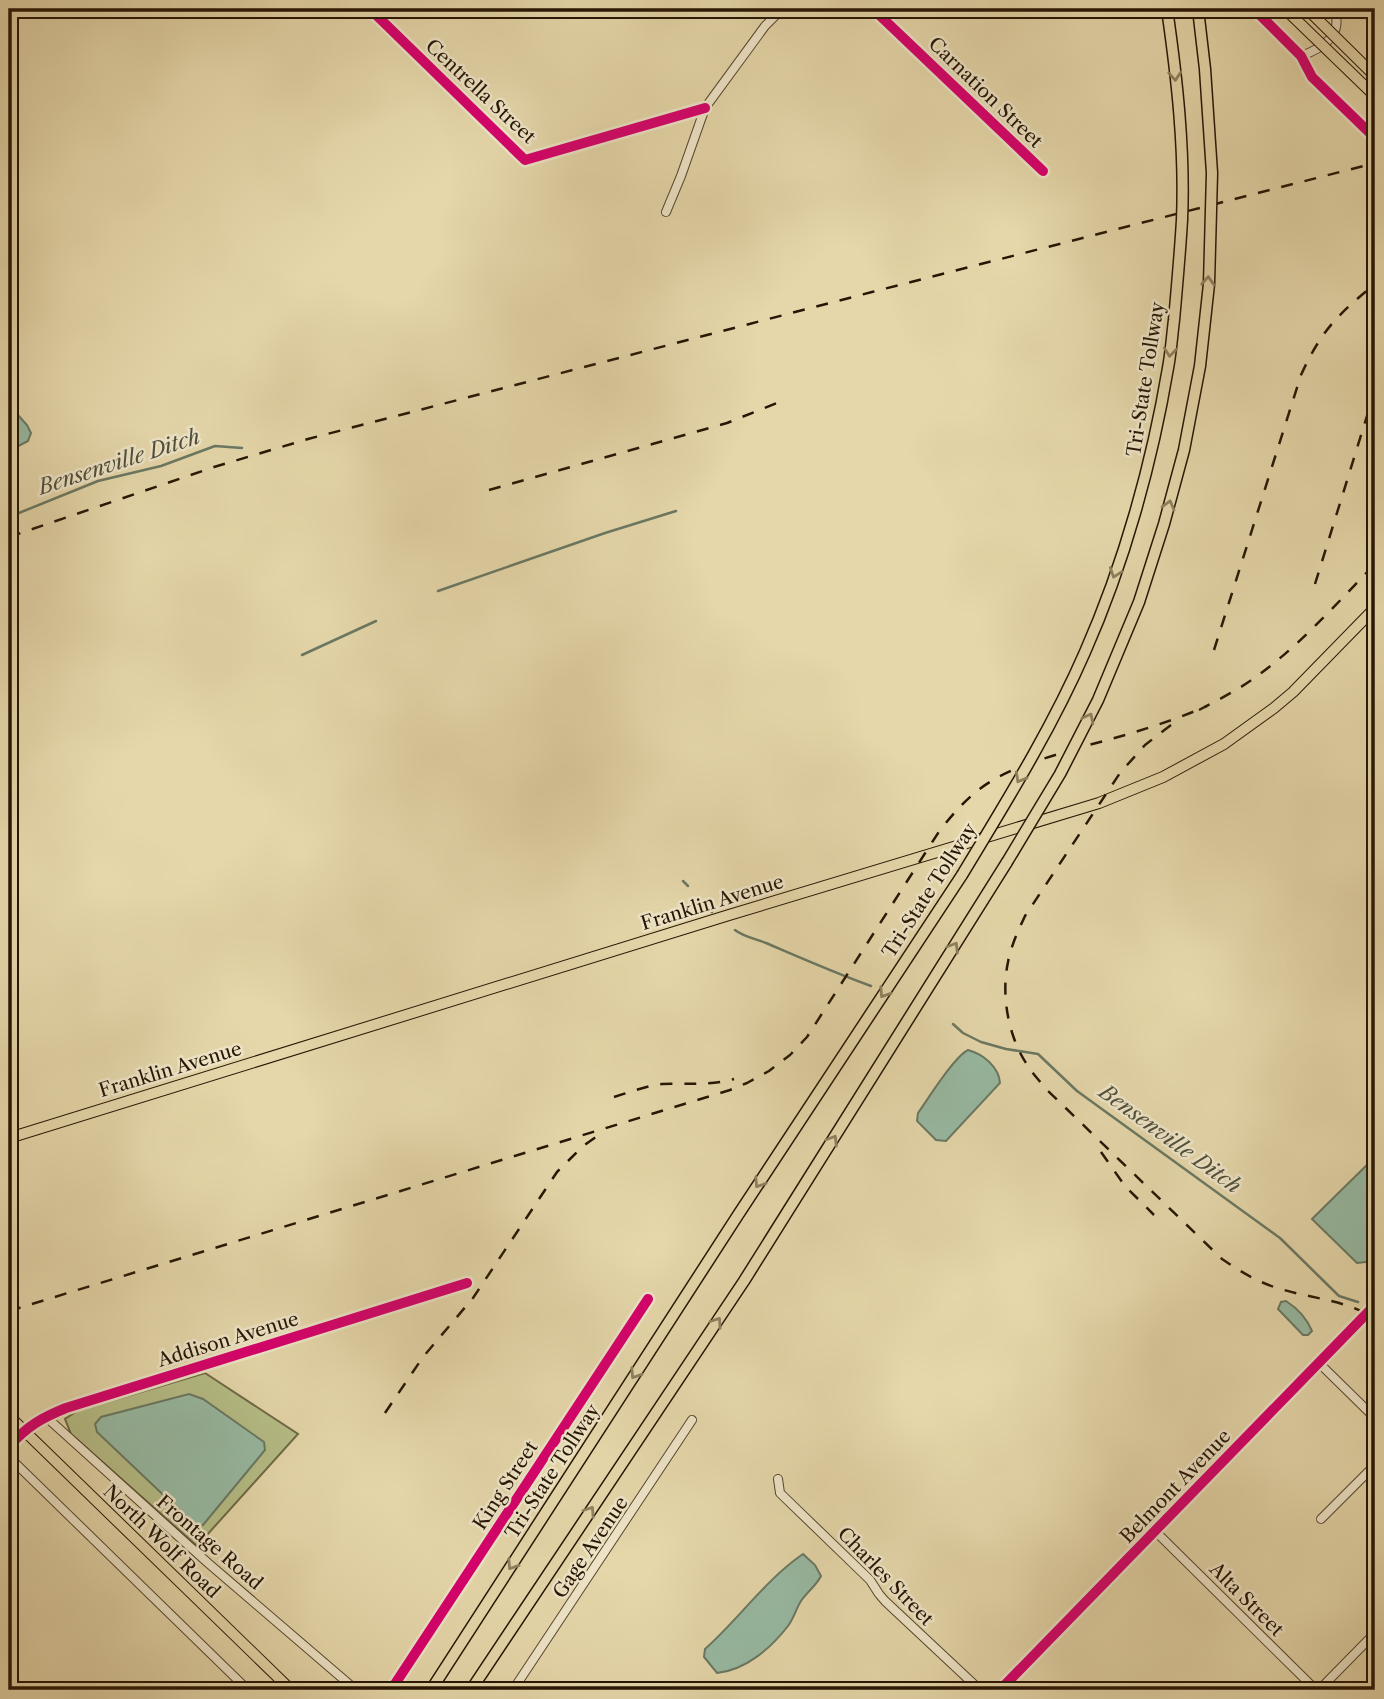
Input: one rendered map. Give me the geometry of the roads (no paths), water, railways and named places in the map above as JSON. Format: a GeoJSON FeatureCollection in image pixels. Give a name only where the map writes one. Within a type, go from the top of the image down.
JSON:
{"type":"FeatureCollection","features":[{"type":"Feature","properties":{"kind":"highway","name":"Tri-State Tollway"},"geometry":{"type":"LineString","coordinates":[[431,1690],[962,874],[1017,783],[1086,652],[1116,572],[1147,474],[1169,366],[1182,218],[1181,145],[1174,55],[1167,9]]}},
{"type":"Feature","properties":{"kind":"highway"},"geometry":{"type":"LineString","coordinates":[[471,1690],[744,1281],[1007,862],[1060,774],[1098,700],[1139,601],[1164,524],[1184,450],[1200,366],[1209,270],[1212,173],[1198,9]]}},
{"type":"Feature","properties":{"kind":"main road"},"geometry":{"type":"LineString","coordinates":[[1285,9],[1375,96]]}},
{"type":"Feature","properties":{"kind":"main road"},"geometry":{"type":"LineString","coordinates":[[1307,9],[1375,76]]}},
{"type":"Feature","properties":{"kind":"main road","name":"Franklin Avenue"},"geometry":{"type":"LineString","coordinates":[[9,1138],[1099,803],[1163,777],[1224,744],[1293,692],[1375,608]]}},
{"type":"Feature","properties":{"kind":"main road","name":"North Wolf Road"},"geometry":{"type":"LineString","coordinates":[[9,1416],[291,1690]]}},
{"type":"Feature","properties":{"kind":"street","name":"Centrella Street"},"geometry":{"type":"LineString","coordinates":[[370,9],[525,160],[705,108]]}},
{"type":"Feature","properties":{"kind":"street"},"geometry":{"type":"LineString","coordinates":[[666,212],[705,108],[765,26],[782,9]]}},
{"type":"Feature","properties":{"kind":"street","name":"Carnation Street"},"geometry":{"type":"LineString","coordinates":[[873,9],[1043,171]]}},
{"type":"Feature","properties":{"kind":"street"},"geometry":{"type":"LineString","coordinates":[[1254,9],[1301,56],[1312,77],[1374,138]]}},
{"type":"Feature","properties":{"kind":"street"},"geometry":{"type":"LineString","coordinates":[[1301,56],[1321,49],[1336,30],[1337,17],[1334,9]]}},
{"type":"Feature","properties":{"kind":"street","name":"Addison Avenue"},"geometry":{"type":"LineString","coordinates":[[9,1446],[45,1416],[467,1283]]}},
{"type":"Feature","properties":{"kind":"street","name":"King Street"},"geometry":{"type":"LineString","coordinates":[[391,1690],[648,1299]]}},
{"type":"Feature","properties":{"kind":"street","name":"Belmont Avenue"},"geometry":{"type":"LineString","coordinates":[[1000,1690],[1375,1305]]}},
{"type":"Feature","properties":{"kind":"street"},"geometry":{"type":"LineString","coordinates":[[1319,1363],[1375,1418]]}},
{"type":"Feature","properties":{"kind":"street","name":"Frontage Road"},"geometry":{"type":"LineString","coordinates":[[45,1416],[208,1563],[356,1690]]}},
{"type":"Feature","properties":{"kind":"street","name":"Gage Avenue"},"geometry":{"type":"LineString","coordinates":[[513,1690],[692,1420]]}},
{"type":"Feature","properties":{"kind":"street"},"geometry":{"type":"LineString","coordinates":[[9,1457],[248,1690]]}},
{"type":"Feature","properties":{"kind":"street"},"geometry":{"type":"LineString","coordinates":[[1321,1519],[1375,1465]]}},
{"type":"Feature","properties":{"kind":"street","name":"Charles Street"},"geometry":{"type":"LineString","coordinates":[[778,1479],[780,1493],[870,1580],[885,1601],[980,1690]]}},
{"type":"Feature","properties":{"kind":"street","name":"Alta Street"},"geometry":{"type":"LineString","coordinates":[[1155,1531],[1317,1690]]}},
{"type":"Feature","properties":{"kind":"street"},"geometry":{"type":"LineString","coordinates":[[1317,1690],[1375,1633]]}},
{"type":"Feature","properties":{"kind":"waterway","name":"Bensenville Ditch"},"geometry":{"type":"LineString","coordinates":[[9,517],[98,481],[161,466],[215,446],[242,448]]}},
{"type":"Feature","properties":{"kind":"waterway"},"geometry":{"type":"LineString","coordinates":[[438,591],[676,511]]}},
{"type":"Feature","properties":{"kind":"waterway"},"geometry":{"type":"LineString","coordinates":[[302,655],[376,621]]}},
{"type":"Feature","properties":{"kind":"waterway","name":"Bensenville Ditch"},"geometry":{"type":"LineString","coordinates":[[683,881],[688,886]]}},
{"type":"Feature","properties":{"kind":"waterway","name":"Bensenville Ditch"},"geometry":{"type":"LineString","coordinates":[[698,901],[712,912]]}},
{"type":"Feature","properties":{"kind":"waterway","name":"Bensenville Ditch"},"geometry":{"type":"LineString","coordinates":[[735,930],[871,986]]}},
{"type":"Feature","properties":{"kind":"waterway","name":"Bensenville Ditch"},"geometry":{"type":"LineString","coordinates":[[953,1024],[963,1033],[981,1042],[1038,1054],[1077,1091],[1280,1238],[1339,1296],[1358,1302]]}},
{"type":"Feature","properties":{"kind":"railway"},"geometry":{"type":"LineString","coordinates":[[9,537],[214,467],[308,439],[1375,163]]}},
{"type":"Feature","properties":{"kind":"railway"},"geometry":{"type":"LineString","coordinates":[[1214,650],[1301,375],[1323,335],[1375,284]]}},
{"type":"Feature","properties":{"kind":"railway"},"geometry":{"type":"LineString","coordinates":[[1315,584],[1375,390]]}},
{"type":"Feature","properties":{"kind":"railway"},"geometry":{"type":"LineString","coordinates":[[489,490],[727,423],[782,401]]}},
{"type":"Feature","properties":{"kind":"railway"},"geometry":{"type":"LineString","coordinates":[[1199,710],[1244,685],[1284,655],[1375,564]]}},
{"type":"Feature","properties":{"kind":"railway"},"geometry":{"type":"LineString","coordinates":[[9,1311],[747,1083],[790,1055],[807,1037],[940,830],[975,793],[993,780],[1031,763],[1147,728],[1207,706]]}},
{"type":"Feature","properties":{"kind":"railway"},"geometry":{"type":"LineString","coordinates":[[1171,725],[1145,745],[1120,773],[1025,916],[1011,950],[1006,975],[1006,1001],[1015,1040],[1028,1066],[1046,1089],[1222,1259],[1265,1284],[1341,1304],[1375,1319]]}},
{"type":"Feature","properties":{"kind":"railway"},"geometry":{"type":"LineString","coordinates":[[614,1097],[662,1084],[707,1083],[734,1079]]}},
{"type":"Feature","properties":{"kind":"railway"},"geometry":{"type":"LineString","coordinates":[[385,1413],[423,1357],[473,1298],[557,1172],[596,1137]]}},
{"type":"Feature","properties":{"kind":"railway"},"geometry":{"type":"LineString","coordinates":[[1101,1152],[1125,1186],[1154,1215]]}}]}
